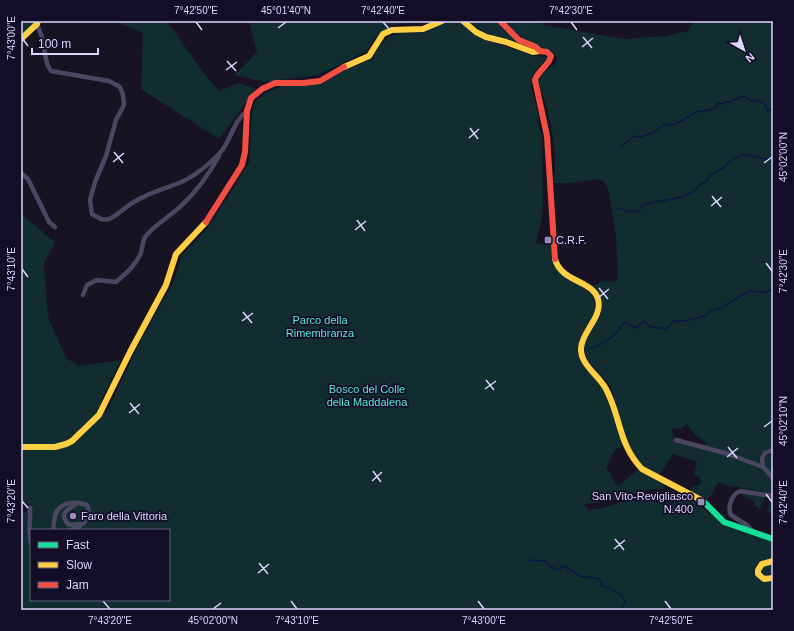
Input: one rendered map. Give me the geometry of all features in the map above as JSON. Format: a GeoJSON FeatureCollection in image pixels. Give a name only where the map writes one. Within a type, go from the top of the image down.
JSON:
{"type":"FeatureCollection","features":[{"type":"Feature","properties":{"kind":"street"},"geometry":{"type":"LineString","coordinates":[[21,447],[55,447],[66,444],[72,441],[99,415],[127,358],[166,285],[176,254],[207,221],[242,165],[245,152],[247,111],[251,98],[262,89],[270,85],[286,82],[304,83],[320,81],[348,64],[369,56],[373,52],[379,40],[387,31],[423,29],[442,21]]}},
{"type":"Feature","properties":{"kind":"street"},"geometry":{"type":"LineString","coordinates":[[463,21],[476,32],[486,37],[506,42],[533,52],[547,52],[551,56],[550,62],[537,74],[535,80],[547,135],[550,205],[556,264],[562,272],[593,292],[598,300],[594,319],[582,339],[582,357],[606,388],[629,454],[636,465],[642,469],[702,500],[724,522],[773,539]]}},
{"type":"Feature","properties":{"kind":"street"},"geometry":{"type":"LineString","coordinates":[[500,21],[517,38],[540,51]]}},
{"type":"Feature","properties":{"kind":"street"},"geometry":{"type":"LineString","coordinates":[[38,22],[47,64],[51,71],[109,81],[120,87],[123,96],[124,105],[116,120],[106,156],[95,182],[90,200],[92,214],[99,219],[107,219],[118,214],[134,202],[156,191],[180,182],[202,170],[220,153]]}},
{"type":"Feature","properties":{"kind":"street"},"geometry":{"type":"LineString","coordinates":[[21,39],[38,22]]}},
{"type":"Feature","properties":{"kind":"street"},"geometry":{"type":"LineString","coordinates":[[83,295],[87,285],[96,280],[116,282],[132,268],[141,254],[144,238],[155,227],[182,206],[198,189],[211,171],[241,116],[247,111]]}},
{"type":"Feature","properties":{"kind":"street"},"geometry":{"type":"LineString","coordinates":[[21,173],[28,179],[49,222],[55,227]]}},
{"type":"Feature","properties":{"kind":"street"},"geometry":{"type":"LineString","coordinates":[[676,440],[725,453],[763,467],[773,478]]}},
{"type":"Feature","properties":{"kind":"street"},"geometry":{"type":"LineString","coordinates":[[763,467],[763,455],[773,450]]}},
{"type":"Feature","properties":{"kind":"street"},"geometry":{"type":"LineString","coordinates":[[753,532],[748,526],[731,515],[729,506],[733,496],[740,490],[773,495]]}},
{"type":"Feature","properties":{"kind":"street"},"geometry":{"type":"LineString","coordinates":[[78,503],[64,512],[64,518],[69,525],[82,524]]}},
{"type":"Feature","properties":{"kind":"street"},"geometry":{"type":"LineString","coordinates":[[53,529],[54,520],[58,510],[68,504],[85,504],[88,507],[88,515],[82,524],[74,529]]}},
{"type":"Feature","properties":{"kind":"street"},"geometry":{"type":"LineString","coordinates":[[30,508],[30,540]]}},
{"type":"Feature","properties":{"kind":"street"},"geometry":{"type":"LineString","coordinates":[[773,561],[762,564],[758,572],[764,579],[773,578]]}},
{"type":"Feature","properties":{"kind":"green space"},"geometry":{"type":"Polygon","coordinates":[[[21,21],[36,21],[21,35],[21,21]]]}},
{"type":"Feature","properties":{"kind":"green space"},"geometry":{"type":"Polygon","coordinates":[[[114,21],[167,21],[202,71],[219,91],[239,83],[256,89],[219,139],[141,89],[143,33],[114,21]]]}},
{"type":"Feature","properties":{"kind":"green space"},"geometry":{"type":"Polygon","coordinates":[[[249,21],[430,21],[391,25],[374,39],[367,51],[318,75],[264,82],[235,75],[257,52],[249,21]]]}},
{"type":"Feature","properties":{"kind":"green space","name":"Parco della Rimembranza"},"geometry":{"type":"Polygon","coordinates":[[[448,21],[458,21],[489,41],[535,56],[548,57],[533,73],[531,87],[539,117],[537,121],[542,136],[543,203],[542,217],[536,243],[551,245],[554,265],[591,294],[595,302],[594,313],[580,339],[577,352],[582,363],[600,383],[605,393],[623,445],[614,451],[606,468],[618,486],[639,469],[666,484],[663,489],[652,489],[604,502],[584,504],[589,510],[602,508],[653,493],[668,497],[672,492],[676,492],[692,500],[709,514],[712,512],[719,518],[773,541],[773,559],[757,564],[754,570],[759,579],[766,582],[773,581],[773,610],[21,610],[21,512],[26,513],[28,503],[21,501],[21,214],[55,242],[44,263],[47,307],[49,320],[66,358],[79,366],[121,360],[101,401],[106,413],[138,346],[174,281],[182,255],[205,231],[249,162],[252,113],[255,101],[264,94],[282,86],[322,84],[345,70],[368,61],[388,37],[399,33],[425,32],[448,21]]]}},
{"type":"Feature","properties":{"kind":"green space"},"geometry":{"type":"Polygon","coordinates":[[[469,21],[497,21],[500,26],[516,40],[530,48],[485,33],[469,21]]]}},
{"type":"Feature","properties":{"kind":"green space"},"geometry":{"type":"Polygon","coordinates":[[[503,21],[542,21],[544,25],[624,39],[666,36],[688,31],[694,21],[773,21],[773,449],[766,450],[760,455],[760,464],[706,446],[705,442],[695,435],[687,424],[680,429],[672,428],[674,439],[677,442],[709,449],[760,468],[773,481],[773,492],[766,493],[734,486],[730,487],[718,482],[712,494],[706,500],[690,491],[692,486],[698,486],[701,482],[700,478],[694,474],[697,464],[696,461],[673,454],[659,475],[643,466],[632,452],[612,390],[608,383],[591,364],[585,354],[584,348],[585,340],[601,311],[602,303],[599,295],[591,286],[604,281],[615,282],[618,277],[616,236],[609,193],[606,184],[599,179],[570,183],[554,183],[554,142],[545,101],[540,87],[540,78],[556,63],[557,58],[553,53],[521,37],[503,21]]]}},
{"type":"Feature","properties":{"kind":"green space"},"geometry":{"type":"Polygon","coordinates":[[[773,453],[773,476],[766,467],[765,457],[773,453]]]}},
{"type":"Feature","properties":{"kind":"green space"},"geometry":{"type":"Polygon","coordinates":[[[741,493],[765,497],[760,509],[754,505],[754,501],[741,493]]]}},
{"type":"Feature","properties":{"kind":"green space"},"geometry":{"type":"Polygon","coordinates":[[[771,497],[773,497],[773,514],[767,512],[771,497]]]}},
{"type":"Feature","properties":{"kind":"green space"},"geometry":{"type":"Polygon","coordinates":[[[773,564],[773,575],[764,575],[761,570],[764,567],[773,564]]]}},
{"type":"Feature","properties":{"kind":"waterway"},"geometry":{"type":"LineString","coordinates":[[622,146],[634,136],[639,137],[653,133],[663,125],[676,124],[696,112],[710,110],[717,107],[717,103],[721,104],[725,102],[732,102],[733,100],[744,96],[748,100],[760,101],[764,103],[767,110],[773,109]]}},
{"type":"Feature","properties":{"kind":"waterway"},"geometry":{"type":"LineString","coordinates":[[618,209],[637,212],[645,204],[677,198],[694,192],[714,173],[725,167],[736,157],[740,157],[743,154],[773,159]]}},
{"type":"Feature","properties":{"kind":"waterway"},"geometry":{"type":"LineString","coordinates":[[591,348],[610,338],[619,330],[622,324],[625,323],[636,328],[644,321],[650,327],[662,328],[666,330],[674,321],[685,321],[705,316],[714,309],[721,308],[749,291],[766,292],[773,289]]}},
{"type":"Feature","properties":{"kind":"waterway"},"geometry":{"type":"LineString","coordinates":[[528,560],[545,560],[547,564],[557,570],[564,566],[580,576],[599,579],[602,581],[601,585],[621,595],[625,602],[622,608],[626,610]]}},
{"type":"Feature","properties":{"kind":"traffic: fast"},"geometry":{"type":"LineString","coordinates":[[703,501],[724,522],[773,539]]}},
{"type":"Feature","properties":{"kind":"traffic: slow"},"geometry":{"type":"LineString","coordinates":[[21,39],[37,24],[38,21]]}},
{"type":"Feature","properties":{"kind":"traffic: slow"},"geometry":{"type":"LineString","coordinates":[[344,67],[369,56],[383,34],[392,30],[423,29],[442,21]]}},
{"type":"Feature","properties":{"kind":"traffic: slow"},"geometry":{"type":"LineString","coordinates":[[463,21],[476,32],[486,37],[506,42],[533,52],[540,51]]}},
{"type":"Feature","properties":{"kind":"traffic: slow"},"geometry":{"type":"LineString","coordinates":[[21,447],[55,447],[66,444],[72,441],[99,415],[130,352],[166,285],[176,254],[206,222]]}},
{"type":"Feature","properties":{"kind":"traffic: slow"},"geometry":{"type":"LineString","coordinates":[[555,259],[558,267],[563,272],[590,288],[598,299],[598,312],[582,342],[582,354],[587,365],[603,384],[611,399],[624,440],[634,460],[642,469],[703,501]]}},
{"type":"Feature","properties":{"kind":"traffic: slow"},"geometry":{"type":"LineString","coordinates":[[773,561],[762,564],[758,570],[758,574],[764,579],[773,578]]}},
{"type":"Feature","properties":{"kind":"traffic: jam"},"geometry":{"type":"LineString","coordinates":[[500,21],[519,40],[536,47],[540,51],[547,52],[551,56],[548,63],[538,73],[535,80],[547,136],[555,259]]}},
{"type":"Feature","properties":{"kind":"traffic: jam"},"geometry":{"type":"LineString","coordinates":[[206,222],[242,165],[245,152],[247,111],[251,98],[262,89],[275,83],[304,83],[320,81],[344,67]]}},
{"type":"Feature","properties":{"kind":"place","name":"C.R.F."},"geometry":{"type":"Point","coordinates":[548,240]}},
{"type":"Feature","properties":{"kind":"place","name":"San Vito-Revigliasco N.400"},"geometry":{"type":"Point","coordinates":[701,502]}},
{"type":"Feature","properties":{"kind":"place","name":"Faro della Vittoria"},"geometry":{"type":"Point","coordinates":[73,516]}},
{"type":"Feature","properties":{"kind":"park label","name":"Bosco del Colle della Maddalena"},"geometry":{"type":"Point","coordinates":[367,395]}}]}
